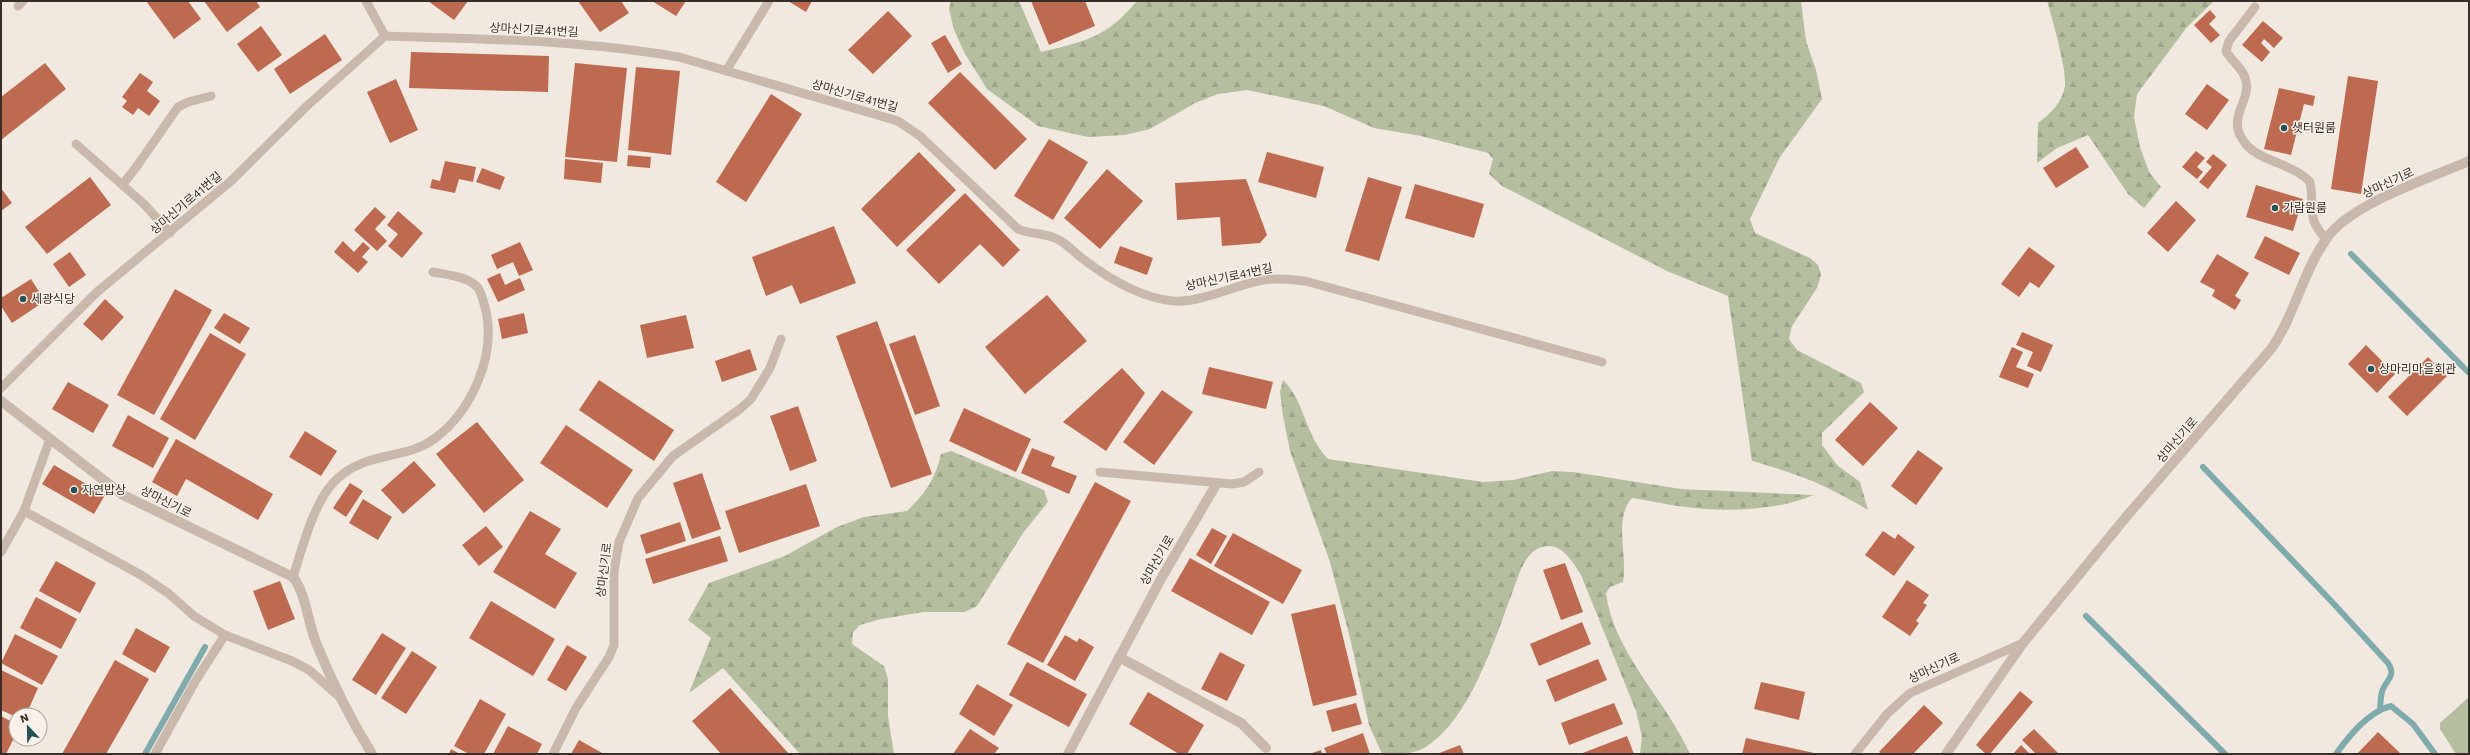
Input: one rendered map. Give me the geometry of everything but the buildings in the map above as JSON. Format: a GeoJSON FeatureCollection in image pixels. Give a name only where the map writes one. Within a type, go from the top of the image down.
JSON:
{"type":"FeatureCollection","features":[{"type":"Feature","properties":{"kind":"street","name":"상마신기로"},"geometry":{"type":"LineString","coordinates":[[1946,754],[2023,643],[2126,516],[2271,349],[2283,333],[2326,239],[2338,224],[2356,212],[2469,161]]}},
{"type":"Feature","properties":{"kind":"street","name":"상마신기로"},"geometry":{"type":"LineString","coordinates":[[1,401],[123,495],[293,577]]}},
{"type":"Feature","properties":{"kind":"street","name":"상마신기로"},"geometry":{"type":"LineString","coordinates":[[1068,754],[1162,577],[1217,483]]}},
{"type":"Feature","properties":{"kind":"street"},"geometry":{"type":"LineString","coordinates":[[293,577],[302,592],[313,635],[343,700],[372,754]]}},
{"type":"Feature","properties":{"kind":"street"},"geometry":{"type":"LineString","coordinates":[[1119,657],[1235,719],[1266,748]]}},
{"type":"Feature","properties":{"kind":"lane"},"geometry":{"type":"LineString","coordinates":[[366,1],[385,36]]}},
{"type":"Feature","properties":{"kind":"lane"},"geometry":{"type":"LineString","coordinates":[[726,71],[769,1]]}},
{"type":"Feature","properties":{"kind":"lane"},"geometry":{"type":"LineString","coordinates":[[2255,7],[2229,41],[2226,51],[2231,60],[2243,72],[2247,82],[2237,118],[2238,130],[2245,144],[2259,154],[2290,167],[2310,182],[2311,212],[2316,227],[2326,239]]}},
{"type":"Feature","properties":{"kind":"lane","name":"상마신기로41번길"},"geometry":{"type":"LineString","coordinates":[[1,388],[97,292],[170,233],[230,181],[308,105],[385,36],[558,42],[642,50],[679,57],[881,116],[908,126],[1018,229],[1027,233],[1047,235],[1060,240],[1109,278],[1158,298],[1174,301],[1194,298],[1275,279],[1305,281],[1602,362]]}},
{"type":"Feature","properties":{"kind":"lane"},"geometry":{"type":"LineString","coordinates":[[122,184],[137,166],[178,107],[188,102],[211,96]]}},
{"type":"Feature","properties":{"kind":"lane"},"geometry":{"type":"LineString","coordinates":[[76,144],[122,184],[170,233]]}},
{"type":"Feature","properties":{"kind":"lane"},"geometry":{"type":"LineString","coordinates":[[293,577],[314,517],[332,484],[360,463],[432,440],[444,431],[469,400],[480,376],[488,345],[487,317],[483,300],[478,288],[468,281],[433,272]]}},
{"type":"Feature","properties":{"kind":"lane","name":"상마신기로"},"geometry":{"type":"LineString","coordinates":[[553,754],[576,708],[609,657],[614,645],[614,571],[619,542],[638,498],[672,456],[740,409],[751,399],[770,368],[781,340]]}},
{"type":"Feature","properties":{"kind":"lane"},"geometry":{"type":"LineString","coordinates":[[1,552],[24,511],[50,439]]}},
{"type":"Feature","properties":{"kind":"lane"},"geometry":{"type":"LineString","coordinates":[[1100,472],[1217,483],[1244,482],[1259,472]]}},
{"type":"Feature","properties":{"kind":"lane"},"geometry":{"type":"LineString","coordinates":[[24,511],[141,575],[168,593],[199,620],[225,635],[292,661],[309,670],[343,700]]}},
{"type":"Feature","properties":{"kind":"lane"},"geometry":{"type":"LineString","coordinates":[[155,754],[196,680],[225,635]]}},
{"type":"Feature","properties":{"kind":"lane","name":"상마신기로"},"geometry":{"type":"LineString","coordinates":[[1856,754],[1887,714],[1910,693],[2023,643]]}},
{"type":"Feature","properties":{"kind":"green space"},"geometry":{"type":"Polygon","coordinates":[[[951,1],[1019,1],[1041,52],[1071,45],[1094,36],[1115,23],[1137,1],[1801,1],[1806,41],[1816,70],[1822,99],[1780,157],[1750,219],[1755,233],[1810,258],[1818,265],[1821,275],[1817,288],[1792,326],[1789,339],[1797,350],[1861,383],[1864,392],[1822,433],[1822,445],[1837,465],[1860,482],[1868,510],[1812,481],[1752,461],[1728,296],[1667,271],[1502,186],[1489,174],[1493,159],[1488,153],[1421,136],[1374,128],[1324,106],[1247,90],[1218,94],[1195,103],[1150,129],[1124,135],[1088,137],[1038,126],[987,89],[965,54],[954,30],[949,9],[951,1]]]}},
{"type":"Feature","properties":{"kind":"green space"},"geometry":{"type":"Polygon","coordinates":[[[2047,1],[2214,1],[2187,27],[2137,94],[2134,117],[2140,147],[2149,172],[2161,187],[2144,208],[2128,194],[2088,135],[2057,148],[2037,163],[2038,123],[2059,103],[2065,86],[2062,57],[2047,1]]]}},
{"type":"Feature","properties":{"kind":"green space"},"geometry":{"type":"Polygon","coordinates":[[[1283,380],[1296,398],[1314,439],[1328,459],[1483,482],[1513,480],[1552,471],[1573,472],[1681,489],[1814,495],[1798,501],[1764,508],[1729,510],[1695,508],[1632,498],[1626,507],[1622,527],[1624,561],[1623,582],[1610,587],[1606,593],[1611,615],[1629,656],[1668,714],[1690,754],[1640,754],[1642,737],[1636,711],[1581,575],[1564,552],[1552,546],[1545,546],[1532,553],[1523,564],[1478,680],[1455,718],[1442,734],[1421,750],[1404,754],[1382,754],[1369,725],[1351,642],[1330,562],[1290,451],[1280,392],[1283,380]]]}},
{"type":"Feature","properties":{"kind":"green space"},"geometry":{"type":"Polygon","coordinates":[[[951,451],[1044,490],[1048,502],[1023,533],[977,606],[965,612],[924,612],[881,619],[860,625],[853,632],[852,644],[884,666],[888,679],[888,716],[894,754],[800,754],[723,668],[689,693],[711,638],[688,620],[709,583],[785,556],[837,527],[864,517],[907,511],[925,492],[936,471],[941,454],[951,451]]]}},
{"type":"Feature","properties":{"kind":"green space"},"geometry":{"type":"Polygon","coordinates":[[[2469,697],[2469,754],[2456,754],[2440,729],[2440,723],[2469,697]]]}},
{"type":"Feature","properties":{"kind":"waterway"},"geometry":{"type":"LineString","coordinates":[[2351,254],[2469,373]]}},
{"type":"Feature","properties":{"kind":"waterway"},"geometry":{"type":"LineString","coordinates":[[2203,467],[2388,663],[2391,674],[2382,691],[2380,709]]}},
{"type":"Feature","properties":{"kind":"waterway"},"geometry":{"type":"LineString","coordinates":[[2086,616],[2225,754]]}},
{"type":"Feature","properties":{"kind":"waterway"},"geometry":{"type":"LineString","coordinates":[[145,754],[205,647]]}},
{"type":"Feature","properties":{"kind":"waterway"},"geometry":{"type":"LineString","coordinates":[[2336,754],[2353,732],[2367,719],[2391,706],[2413,724],[2435,754]]}},
{"type":"Feature","properties":{"kind":"place","name":"샛터원룸"},"geometry":{"type":"Point","coordinates":[2284,128]}},
{"type":"Feature","properties":{"kind":"place","name":"가람원룸"},"geometry":{"type":"Point","coordinates":[2275,208]}},
{"type":"Feature","properties":{"kind":"place","name":"세광식당"},"geometry":{"type":"Point","coordinates":[23,299]}},
{"type":"Feature","properties":{"kind":"place","name":"상마리마을회관"},"geometry":{"type":"Point","coordinates":[2371,369]}},
{"type":"Feature","properties":{"kind":"place","name":"자연밥상"},"geometry":{"type":"Point","coordinates":[74,490]}}]}
